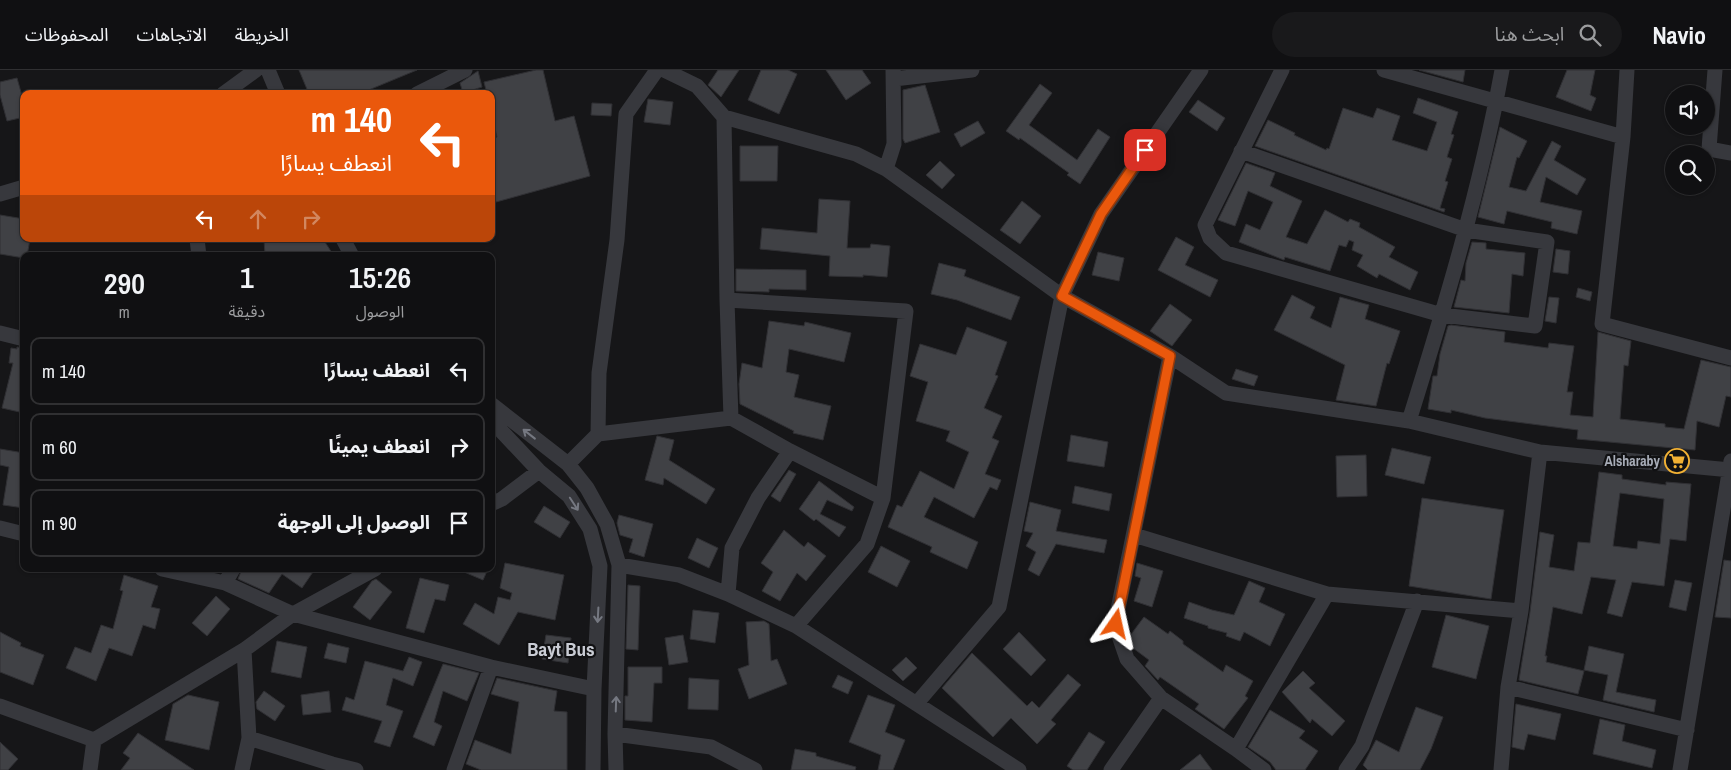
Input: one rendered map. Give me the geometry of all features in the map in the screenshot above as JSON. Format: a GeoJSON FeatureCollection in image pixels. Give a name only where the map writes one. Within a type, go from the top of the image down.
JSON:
{"type":"FeatureCollection","features":[{"type":"Feature","properties":{"kind":"street"},"geometry":{"type":"LineString","coordinates":[[228,90],[256,70]]}},
{"type":"Feature","properties":{"kind":"street"},"geometry":{"type":"LineString","coordinates":[[268,70],[276,90]]}},
{"type":"Feature","properties":{"kind":"street"},"geometry":{"type":"LineString","coordinates":[[426,90],[465,70]]}},
{"type":"Feature","properties":{"kind":"street"},"geometry":{"type":"LineString","coordinates":[[598,434],[599,373],[617,240],[626,114],[658,70]]}},
{"type":"Feature","properties":{"kind":"street"},"geometry":{"type":"LineString","coordinates":[[664,70],[697,86],[724,117],[856,154],[886,169],[1062,296],[1170,356],[1226,393],[1409,422],[1540,452],[1730,467],[1680,770]]}},
{"type":"Feature","properties":{"kind":"street"},"geometry":{"type":"LineString","coordinates":[[886,169],[894,144],[894,74],[972,70]]}},
{"type":"Feature","properties":{"kind":"street"},"geometry":{"type":"LineString","coordinates":[[916,703],[998,607],[1062,296],[1101,214],[1201,70]]}},
{"type":"Feature","properties":{"kind":"street"},"geometry":{"type":"LineString","coordinates":[[1241,151],[1466,230],[1547,242],[1534,326],[1442,315],[1226,253],[1210,238],[1205,224],[1241,151],[1282,70]]}},
{"type":"Feature","properties":{"kind":"street"},"geometry":{"type":"LineString","coordinates":[[1384,70],[1623,137]]}},
{"type":"Feature","properties":{"kind":"street"},"geometry":{"type":"LineString","coordinates":[[1409,422],[1466,230],[1502,70]]}},
{"type":"Feature","properties":{"kind":"street"},"geometry":{"type":"LineString","coordinates":[[1627,70],[1623,137],[1602,324],[1731,358]]}},
{"type":"Feature","properties":{"kind":"street"},"geometry":{"type":"LineString","coordinates":[[1715,70],[1708,149],[1731,153]]}},
{"type":"Feature","properties":{"kind":"street"},"geometry":{"type":"LineString","coordinates":[[724,117],[731,418]]}},
{"type":"Feature","properties":{"kind":"street"},"geometry":{"type":"LineString","coordinates":[[0,194],[20,188]]}},
{"type":"Feature","properties":{"kind":"street"},"geometry":{"type":"LineString","coordinates":[[727,300],[906,311],[884,498],[867,544],[796,626]]}},
{"type":"Feature","properties":{"kind":"street"},"geometry":{"type":"LineString","coordinates":[[0,334],[20,338]]}},
{"type":"Feature","properties":{"kind":"street"},"geometry":{"type":"LineString","coordinates":[[1170,356],[1116,624],[1127,659],[1161,698],[1264,770]]}},
{"type":"Feature","properties":{"kind":"street"},"geometry":{"type":"LineString","coordinates":[[495,407],[568,464],[586,488],[607,524],[619,565],[615,734],[616,770]]}},
{"type":"Feature","properties":{"kind":"street"},"geometry":{"type":"LineString","coordinates":[[568,464],[598,434],[731,418],[884,498]]}},
{"type":"Feature","properties":{"kind":"street"},"geometry":{"type":"LineString","coordinates":[[495,424],[539,471],[569,496],[590,529],[600,566],[594,689],[593,770]]}},
{"type":"Feature","properties":{"kind":"street"},"geometry":{"type":"LineString","coordinates":[[728,594],[732,548],[758,498],[790,450]]}},
{"type":"Feature","properties":{"kind":"street"},"geometry":{"type":"LineString","coordinates":[[1501,770],[1508,687],[1521,611],[1540,452]]}},
{"type":"Feature","properties":{"kind":"street"},"geometry":{"type":"LineString","coordinates":[[495,502],[539,471]]}},
{"type":"Feature","properties":{"kind":"street"},"geometry":{"type":"LineString","coordinates":[[0,528],[20,533]]}},
{"type":"Feature","properties":{"kind":"street"},"geometry":{"type":"LineString","coordinates":[[1134,535],[1328,594],[1521,611]]}},
{"type":"Feature","properties":{"kind":"street"},"geometry":{"type":"LineString","coordinates":[[619,565],[679,575],[728,594],[796,626],[1019,770]]}},
{"type":"Feature","properties":{"kind":"street"},"geometry":{"type":"LineString","coordinates":[[176,572],[225,583],[293,614],[491,667],[594,689]]}},
{"type":"Feature","properties":{"kind":"street"},"geometry":{"type":"LineString","coordinates":[[225,583],[231,572]]}},
{"type":"Feature","properties":{"kind":"street"},"geometry":{"type":"LineString","coordinates":[[94,740],[244,650],[293,614],[370,572]]}},
{"type":"Feature","properties":{"kind":"street"},"geometry":{"type":"LineString","coordinates":[[1236,749],[1328,594]]}},
{"type":"Feature","properties":{"kind":"street"},"geometry":{"type":"LineString","coordinates":[[1346,770],[1362,746],[1417,601]]}},
{"type":"Feature","properties":{"kind":"street"},"geometry":{"type":"LineString","coordinates":[[242,770],[249,738],[244,650]]}},
{"type":"Feature","properties":{"kind":"street"},"geometry":{"type":"LineString","coordinates":[[454,770],[491,667]]}},
{"type":"Feature","properties":{"kind":"street"},"geometry":{"type":"LineString","coordinates":[[1508,687],[1687,730]]}},
{"type":"Feature","properties":{"kind":"street"},"geometry":{"type":"LineString","coordinates":[[1111,770],[1161,698]]}},
{"type":"Feature","properties":{"kind":"street"},"geometry":{"type":"LineString","coordinates":[[0,706],[94,740]]}},
{"type":"Feature","properties":{"kind":"street"},"geometry":{"type":"LineString","coordinates":[[615,734],[711,747],[755,770]]}},
{"type":"Feature","properties":{"kind":"street"},"geometry":{"type":"LineString","coordinates":[[249,738],[356,770]]}},
{"type":"Feature","properties":{"kind":"street"},"geometry":{"type":"LineString","coordinates":[[90,770],[94,740]]}},
{"type":"Feature","properties":{"kind":"building"},"geometry":{"type":"Polygon","coordinates":[[[299,70],[417,70],[369,90],[307,90],[299,70]]]}},
{"type":"Feature","properties":{"kind":"building"},"geometry":{"type":"Polygon","coordinates":[[[543,70],[555,121],[574,116],[590,176],[496,202],[495,138],[497,137],[495,129],[495,90],[486,90],[484,82],[543,70]]]}},
{"type":"Feature","properties":{"kind":"building"},"geometry":{"type":"Polygon","coordinates":[[[718,70],[739,70],[721,97],[708,85],[718,70]]]}},
{"type":"Feature","properties":{"kind":"building"},"geometry":{"type":"Polygon","coordinates":[[[761,70],[788,70],[797,74],[779,114],[748,100],[761,70]]]}},
{"type":"Feature","properties":{"kind":"building"},"geometry":{"type":"Polygon","coordinates":[[[826,70],[862,70],[871,83],[846,100],[826,70]]]}},
{"type":"Feature","properties":{"kind":"building"},"geometry":{"type":"Polygon","coordinates":[[[1419,70],[1465,70],[1463,82],[1419,70]]]}},
{"type":"Feature","properties":{"kind":"building"},"geometry":{"type":"Polygon","coordinates":[[[1567,70],[1595,70],[1590,95],[1596,98],[1591,111],[1556,97],[1567,70]]]}},
{"type":"Feature","properties":{"kind":"building"},"geometry":{"type":"Polygon","coordinates":[[[478,71],[482,87],[472,90],[462,90],[460,83],[478,71]]]}},
{"type":"Feature","properties":{"kind":"building"},"geometry":{"type":"Polygon","coordinates":[[[17,78],[20,90],[20,118],[7,121],[0,95],[0,82],[17,78]]]}},
{"type":"Feature","properties":{"kind":"building"},"geometry":{"type":"Polygon","coordinates":[[[1040,84],[1052,93],[1029,125],[1077,160],[1098,129],[1110,137],[1080,184],[1067,175],[1069,173],[1020,138],[1019,140],[1006,131],[1040,84]]]}},
{"type":"Feature","properties":{"kind":"building"},"geometry":{"type":"Polygon","coordinates":[[[925,85],[940,132],[905,143],[903,139],[903,90],[925,85]]]}},
{"type":"Feature","properties":{"kind":"building"},"geometry":{"type":"Polygon","coordinates":[[[1418,98],[1458,112],[1451,134],[1454,135],[1447,157],[1452,159],[1445,181],[1448,182],[1440,208],[1445,209],[1444,212],[1255,146],[1268,120],[1326,150],[1327,148],[1329,149],[1343,108],[1373,118],[1377,108],[1400,116],[1392,140],[1427,151],[1437,122],[1413,113],[1418,98]]]}},
{"type":"Feature","properties":{"kind":"building"},"geometry":{"type":"Polygon","coordinates":[[[648,99],[673,102],[670,125],[644,122],[648,99]]]}},
{"type":"Feature","properties":{"kind":"building"},"geometry":{"type":"Polygon","coordinates":[[[1198,100],[1225,118],[1217,131],[1189,112],[1198,100]]]}},
{"type":"Feature","properties":{"kind":"building"},"geometry":{"type":"Polygon","coordinates":[[[592,103],[612,104],[611,116],[591,115],[592,103]]]}},
{"type":"Feature","properties":{"kind":"building"},"geometry":{"type":"Polygon","coordinates":[[[978,121],[985,133],[961,147],[954,134],[978,121]]]}},
{"type":"Feature","properties":{"kind":"building"},"geometry":{"type":"Polygon","coordinates":[[[1500,127],[1527,141],[1519,158],[1517,157],[1509,187],[1526,191],[1552,141],[1561,146],[1554,160],[1586,179],[1577,195],[1546,177],[1540,202],[1582,211],[1577,234],[1551,228],[1552,222],[1507,211],[1504,224],[1478,217],[1500,127]]]}},
{"type":"Feature","properties":{"kind":"building"},"geometry":{"type":"Polygon","coordinates":[[[740,146],[778,146],[777,181],[740,181],[740,146]]]}},
{"type":"Feature","properties":{"kind":"building"},"geometry":{"type":"Polygon","coordinates":[[[940,161],[955,175],[942,189],[926,175],[940,161]]]}},
{"type":"Feature","properties":{"kind":"building"},"geometry":{"type":"Polygon","coordinates":[[[1246,163],[1275,173],[1270,186],[1302,201],[1286,237],[1307,244],[1325,210],[1348,222],[1350,219],[1360,223],[1359,227],[1395,247],[1389,257],[1418,272],[1410,290],[1379,274],[1377,278],[1357,266],[1363,255],[1352,250],[1354,242],[1349,240],[1346,247],[1339,245],[1330,271],[1285,257],[1284,260],[1239,242],[1246,224],[1260,230],[1273,202],[1248,191],[1235,226],[1218,220],[1246,163]]]}},
{"type":"Feature","properties":{"kind":"building"},"geometry":{"type":"Polygon","coordinates":[[[819,199],[850,201],[847,248],[870,248],[871,244],[890,246],[887,277],[863,275],[863,277],[829,276],[830,256],[760,249],[762,228],[817,233],[819,199]]]}},
{"type":"Feature","properties":{"kind":"building"},"geometry":{"type":"Polygon","coordinates":[[[1022,201],[1041,216],[1020,244],[1000,230],[1022,201]]]}},
{"type":"Feature","properties":{"kind":"building"},"geometry":{"type":"Polygon","coordinates":[[[0,215],[20,218],[20,242],[29,242],[28,252],[20,252],[20,257],[0,254],[0,215]]]}},
{"type":"Feature","properties":{"kind":"building"},"geometry":{"type":"Polygon","coordinates":[[[1176,237],[1194,247],[1185,265],[1218,280],[1210,297],[1158,270],[1176,237]]]}},
{"type":"Feature","properties":{"kind":"building"},"geometry":{"type":"Polygon","coordinates":[[[264,242],[325,242],[331,252],[265,252],[264,242]]]}},
{"type":"Feature","properties":{"kind":"building"},"geometry":{"type":"Polygon","coordinates":[[[1472,242],[1486,243],[1486,249],[1525,253],[1523,276],[1512,274],[1509,313],[1454,307],[1461,280],[1465,281],[1466,263],[1472,242]]]}},
{"type":"Feature","properties":{"kind":"building"},"geometry":{"type":"Polygon","coordinates":[[[1556,249],[1570,251],[1568,274],[1553,272],[1556,249]]]}},
{"type":"Feature","properties":{"kind":"building"},"geometry":{"type":"Polygon","coordinates":[[[1098,252],[1124,258],[1119,281],[1092,275],[1098,252]]]}},
{"type":"Feature","properties":{"kind":"building"},"geometry":{"type":"Polygon","coordinates":[[[939,263],[966,270],[964,276],[1020,297],[1011,320],[957,300],[931,294],[939,263]]]}},
{"type":"Feature","properties":{"kind":"building"},"geometry":{"type":"Polygon","coordinates":[[[736,269],[806,270],[806,290],[769,289],[769,292],[736,291],[736,269]]]}},
{"type":"Feature","properties":{"kind":"building"},"geometry":{"type":"Polygon","coordinates":[[[1578,288],[1592,292],[1590,301],[1576,297],[1578,288]]]}},
{"type":"Feature","properties":{"kind":"building"},"geometry":{"type":"Polygon","coordinates":[[[1292,295],[1315,307],[1310,318],[1331,328],[1340,297],[1369,305],[1365,319],[1400,331],[1389,364],[1387,363],[1376,406],[1336,400],[1345,365],[1274,330],[1292,295]]]}},
{"type":"Feature","properties":{"kind":"building"},"geometry":{"type":"Polygon","coordinates":[[[1549,297],[1559,298],[1556,323],[1545,321],[1549,297]]]}},
{"type":"Feature","properties":{"kind":"building"},"geometry":{"type":"Polygon","coordinates":[[[1170,304],[1192,320],[1172,346],[1150,331],[1170,304]]]}},
{"type":"Feature","properties":{"kind":"building"},"geometry":{"type":"Polygon","coordinates":[[[769,321],[804,326],[805,322],[851,333],[844,362],[789,349],[786,372],[799,375],[794,397],[831,406],[823,440],[793,433],[794,431],[740,404],[739,384],[742,363],[762,368],[769,321]]]}},
{"type":"Feature","properties":{"kind":"building"},"geometry":{"type":"Polygon","coordinates":[[[1448,326],[1505,332],[1504,342],[1548,348],[1549,343],[1574,346],[1567,392],[1573,392],[1570,415],[1593,417],[1598,332],[1631,341],[1628,366],[1624,365],[1620,419],[1665,424],[1665,427],[1684,429],[1701,360],[1731,367],[1731,397],[1726,396],[1719,427],[1697,421],[1695,450],[1577,439],[1578,430],[1485,418],[1451,410],[1451,413],[1428,409],[1433,376],[1437,376],[1440,354],[1448,326]]]}},
{"type":"Feature","properties":{"kind":"building"},"geometry":{"type":"Polygon","coordinates":[[[967,327],[1007,342],[995,375],[998,376],[984,408],[1002,416],[992,438],[999,441],[985,474],[1001,480],[997,490],[990,487],[974,518],[934,497],[924,517],[978,542],[967,569],[930,552],[932,547],[888,527],[897,505],[902,507],[920,471],[954,489],[969,452],[946,441],[950,431],[916,421],[928,382],[910,376],[920,344],[956,355],[967,327]]]}},
{"type":"Feature","properties":{"kind":"building"},"geometry":{"type":"Polygon","coordinates":[[[17,347],[20,347],[20,412],[2,408],[13,363],[9,363],[11,348],[17,349],[17,347]]]}},
{"type":"Feature","properties":{"kind":"building"},"geometry":{"type":"Polygon","coordinates":[[[1236,369],[1258,376],[1254,386],[1232,379],[1236,369]]]}},
{"type":"Feature","properties":{"kind":"building"},"geometry":{"type":"Polygon","coordinates":[[[1071,435],[1108,442],[1104,467],[1067,461],[1071,435]]]}},
{"type":"Feature","properties":{"kind":"building"},"geometry":{"type":"Polygon","coordinates":[[[657,436],[674,440],[669,460],[715,489],[706,504],[664,478],[663,485],[645,480],[657,436]]]}},
{"type":"Feature","properties":{"kind":"building"},"geometry":{"type":"Polygon","coordinates":[[[1392,448],[1431,457],[1424,484],[1385,475],[1392,448]]]}},
{"type":"Feature","properties":{"kind":"building"},"geometry":{"type":"Polygon","coordinates":[[[0,449],[20,452],[20,507],[3,505],[9,467],[0,465],[0,449]]]}},
{"type":"Feature","properties":{"kind":"building"},"geometry":{"type":"Polygon","coordinates":[[[1366,455],[1367,496],[1337,497],[1336,456],[1366,455]]]}},
{"type":"Feature","properties":{"kind":"building"},"geometry":{"type":"Polygon","coordinates":[[[789,470],[796,474],[780,502],[771,496],[789,470]]]}},
{"type":"Feature","properties":{"kind":"building"},"geometry":{"type":"Polygon","coordinates":[[[1599,472],[1622,475],[1622,479],[1666,485],[1666,482],[1691,484],[1686,541],[1670,539],[1664,586],[1632,582],[1622,617],[1607,613],[1616,580],[1591,577],[1582,614],[1553,607],[1545,656],[1547,656],[1546,662],[1584,671],[1578,694],[1519,680],[1540,532],[1554,535],[1549,567],[1574,571],[1578,542],[1590,543],[1599,472]],[[1620,493],[1613,546],[1637,549],[1638,541],[1660,544],[1664,499],[1620,493]]]}},
{"type":"Feature","properties":{"kind":"building"},"geometry":{"type":"Polygon","coordinates":[[[819,481],[854,507],[852,511],[827,500],[820,514],[846,527],[839,537],[816,519],[814,521],[799,509],[819,481]]]}},
{"type":"Feature","properties":{"kind":"building"},"geometry":{"type":"Polygon","coordinates":[[[1075,486],[1112,494],[1109,511],[1072,503],[1075,486]]]}},
{"type":"Feature","properties":{"kind":"building"},"geometry":{"type":"Polygon","coordinates":[[[1422,498],[1504,510],[1491,599],[1409,586],[1422,498]]]}},
{"type":"Feature","properties":{"kind":"building"},"geometry":{"type":"Polygon","coordinates":[[[1030,502],[1061,510],[1056,531],[1107,540],[1104,553],[1056,544],[1039,576],[1028,570],[1036,552],[1026,546],[1033,533],[1024,531],[1030,502]]]}},
{"type":"Feature","properties":{"kind":"building"},"geometry":{"type":"Polygon","coordinates":[[[544,506],[570,522],[560,538],[534,522],[544,506]]]}},
{"type":"Feature","properties":{"kind":"building"},"geometry":{"type":"Polygon","coordinates":[[[619,515],[653,524],[644,557],[629,552],[633,539],[620,535],[617,523],[619,515]]]}},
{"type":"Feature","properties":{"kind":"building"},"geometry":{"type":"Polygon","coordinates":[[[784,530],[804,547],[808,542],[826,556],[806,581],[797,573],[780,601],[762,591],[773,572],[761,563],[784,530]]]}},
{"type":"Feature","properties":{"kind":"building"},"geometry":{"type":"Polygon","coordinates":[[[697,538],[718,548],[709,568],[688,558],[697,538]]]}},
{"type":"Feature","properties":{"kind":"building"},"geometry":{"type":"Polygon","coordinates":[[[881,546],[910,561],[897,587],[868,572],[881,546]]]}},
{"type":"Feature","properties":{"kind":"building"},"geometry":{"type":"Polygon","coordinates":[[[1724,560],[1731,561],[1731,618],[1715,617],[1724,560]]]}},
{"type":"Feature","properties":{"kind":"building"},"geometry":{"type":"Polygon","coordinates":[[[505,563],[564,575],[555,620],[518,612],[499,645],[463,624],[475,603],[494,614],[498,597],[510,600],[512,593],[500,588],[505,563]]]}},
{"type":"Feature","properties":{"kind":"building"},"geometry":{"type":"Polygon","coordinates":[[[1137,563],[1163,571],[1152,607],[1134,601],[1141,578],[1135,576],[1137,563]]]}},
{"type":"Feature","properties":{"kind":"building"},"geometry":{"type":"Polygon","coordinates":[[[241,572],[313,572],[302,588],[282,574],[269,593],[238,579],[241,572]]]}},
{"type":"Feature","properties":{"kind":"building"},"geometry":{"type":"Polygon","coordinates":[[[464,572],[487,572],[483,580],[464,572]]]}},
{"type":"Feature","properties":{"kind":"building"},"geometry":{"type":"Polygon","coordinates":[[[124,575],[158,586],[151,607],[160,609],[155,629],[143,625],[132,656],[109,648],[96,681],[66,668],[75,647],[91,653],[101,625],[113,629],[123,591],[120,590],[124,575]]]}},
{"type":"Feature","properties":{"kind":"building"},"geometry":{"type":"Polygon","coordinates":[[[420,578],[449,585],[445,601],[435,599],[424,633],[406,628],[420,578]]]}},
{"type":"Feature","properties":{"kind":"building"},"geometry":{"type":"Polygon","coordinates":[[[376,579],[392,592],[370,620],[353,607],[372,581],[376,579]]]}},
{"type":"Feature","properties":{"kind":"building"},"geometry":{"type":"Polygon","coordinates":[[[1675,580],[1692,583],[1686,611],[1669,607],[1675,580]]]}},
{"type":"Feature","properties":{"kind":"building"},"geometry":{"type":"Polygon","coordinates":[[[1249,581],[1265,588],[1259,602],[1285,614],[1270,646],[1244,632],[1240,641],[1226,636],[1227,633],[1208,628],[1208,626],[1184,618],[1189,602],[1234,615],[1249,581]]]}},
{"type":"Feature","properties":{"kind":"building"},"geometry":{"type":"Polygon","coordinates":[[[628,585],[640,586],[638,650],[626,649],[628,585]]]}},
{"type":"Feature","properties":{"kind":"building"},"geometry":{"type":"Polygon","coordinates":[[[216,596],[230,609],[207,636],[192,623],[216,596]]]}},
{"type":"Feature","properties":{"kind":"building"},"geometry":{"type":"Polygon","coordinates":[[[693,610],[719,613],[715,643],[690,639],[693,610]]]}},
{"type":"Feature","properties":{"kind":"building"},"geometry":{"type":"Polygon","coordinates":[[[1446,615],[1489,626],[1476,679],[1432,667],[1446,615]]]}},
{"type":"Feature","properties":{"kind":"building"},"geometry":{"type":"Polygon","coordinates":[[[1144,617],[1168,634],[1170,631],[1183,641],[1183,644],[1223,672],[1226,665],[1253,681],[1245,696],[1248,698],[1224,729],[1195,709],[1199,704],[1160,677],[1158,680],[1145,666],[1149,660],[1133,648],[1129,637],[1144,617]]]}},
{"type":"Feature","properties":{"kind":"building"},"geometry":{"type":"Polygon","coordinates":[[[764,621],[769,624],[771,661],[777,659],[787,684],[749,699],[738,669],[749,665],[746,622],[764,621]]]}},
{"type":"Feature","properties":{"kind":"building"},"geometry":{"type":"Polygon","coordinates":[[[0,632],[21,643],[20,646],[44,655],[33,685],[0,672],[0,632]]]}},
{"type":"Feature","properties":{"kind":"building"},"geometry":{"type":"Polygon","coordinates":[[[1019,632],[1046,660],[1031,676],[1003,649],[1019,632]]]}},
{"type":"Feature","properties":{"kind":"building"},"geometry":{"type":"Polygon","coordinates":[[[546,635],[571,638],[568,663],[542,659],[546,635]]]}},
{"type":"Feature","properties":{"kind":"building"},"geometry":{"type":"Polygon","coordinates":[[[683,635],[688,662],[669,665],[665,638],[683,635]]]}},
{"type":"Feature","properties":{"kind":"building"},"geometry":{"type":"Polygon","coordinates":[[[277,641],[307,647],[301,678],[271,672],[277,641]]]}},
{"type":"Feature","properties":{"kind":"building"},"geometry":{"type":"Polygon","coordinates":[[[328,643],[349,648],[346,663],[324,658],[328,643]]]}},
{"type":"Feature","properties":{"kind":"building"},"geometry":{"type":"Polygon","coordinates":[[[1589,646],[1624,654],[1616,692],[1656,700],[1654,712],[1603,700],[1608,675],[1584,670],[1589,646]]]}},
{"type":"Feature","properties":{"kind":"building"},"geometry":{"type":"Polygon","coordinates":[[[972,653],[1027,706],[1032,701],[1039,708],[1068,674],[1081,685],[1051,720],[1056,724],[1037,744],[1011,718],[993,737],[942,688],[972,653]]]}},
{"type":"Feature","properties":{"kind":"building"},"geometry":{"type":"Polygon","coordinates":[[[409,657],[422,662],[413,686],[393,678],[386,705],[403,711],[390,747],[374,742],[382,721],[342,710],[346,697],[354,700],[365,661],[403,671],[409,657]]]}},
{"type":"Feature","properties":{"kind":"building"},"geometry":{"type":"Polygon","coordinates":[[[906,657],[917,668],[903,681],[892,670],[906,657]]]}},
{"type":"Feature","properties":{"kind":"building"},"geometry":{"type":"Polygon","coordinates":[[[443,664],[479,673],[467,701],[443,691],[434,722],[442,726],[434,746],[413,737],[443,664]]]}},
{"type":"Feature","properties":{"kind":"building"},"geometry":{"type":"Polygon","coordinates":[[[628,667],[662,667],[662,683],[654,683],[652,722],[625,720],[625,696],[628,696],[628,667]]]}},
{"type":"Feature","properties":{"kind":"building"},"geometry":{"type":"Polygon","coordinates":[[[1303,671],[1315,683],[1309,688],[1345,721],[1332,736],[1312,719],[1310,723],[1282,692],[1303,671]]]}},
{"type":"Feature","properties":{"kind":"building"},"geometry":{"type":"Polygon","coordinates":[[[838,675],[853,682],[848,694],[832,687],[838,675]]]}},
{"type":"Feature","properties":{"kind":"building"},"geometry":{"type":"Polygon","coordinates":[[[497,678],[557,691],[554,711],[567,712],[567,770],[481,770],[466,764],[475,740],[511,754],[519,702],[491,694],[497,678]]]}},
{"type":"Feature","properties":{"kind":"building"},"geometry":{"type":"Polygon","coordinates":[[[689,678],[719,680],[718,710],[688,709],[689,678]]]}},
{"type":"Feature","properties":{"kind":"building"},"geometry":{"type":"Polygon","coordinates":[[[264,691],[285,706],[275,721],[257,709],[256,702],[264,691]]]}},
{"type":"Feature","properties":{"kind":"building"},"geometry":{"type":"Polygon","coordinates":[[[329,691],[331,712],[303,715],[301,695],[329,691]]]}},
{"type":"Feature","properties":{"kind":"building"},"geometry":{"type":"Polygon","coordinates":[[[188,695],[219,702],[209,750],[165,740],[173,704],[188,695]]]}},
{"type":"Feature","properties":{"kind":"building"},"geometry":{"type":"Polygon","coordinates":[[[868,695],[895,705],[885,732],[905,740],[893,770],[878,770],[881,755],[849,742],[868,695]]]}},
{"type":"Feature","properties":{"kind":"building"},"geometry":{"type":"Polygon","coordinates":[[[1516,704],[1561,714],[1555,740],[1528,734],[1524,750],[1512,747],[1516,704]]]}},
{"type":"Feature","properties":{"kind":"building"},"geometry":{"type":"Polygon","coordinates":[[[1416,707],[1443,717],[1431,749],[1420,770],[1368,770],[1363,765],[1376,740],[1399,752],[1416,707]]]}},
{"type":"Feature","properties":{"kind":"building"},"geometry":{"type":"Polygon","coordinates":[[[1270,710],[1305,731],[1299,738],[1318,751],[1305,770],[1276,770],[1270,762],[1248,747],[1270,710]]]}},
{"type":"Feature","properties":{"kind":"building"},"geometry":{"type":"Polygon","coordinates":[[[1600,719],[1625,725],[1622,741],[1656,750],[1652,768],[1593,754],[1600,719]]]}},
{"type":"Feature","properties":{"kind":"building"},"geometry":{"type":"Polygon","coordinates":[[[1089,732],[1105,742],[1087,770],[1073,770],[1067,766],[1089,732]]]}},
{"type":"Feature","properties":{"kind":"building"},"geometry":{"type":"Polygon","coordinates":[[[138,733],[194,770],[121,770],[130,758],[123,753],[138,733]]]}},
{"type":"Feature","properties":{"kind":"building"},"geometry":{"type":"Polygon","coordinates":[[[0,742],[18,759],[8,770],[0,770],[0,742]]]}},
{"type":"Feature","properties":{"kind":"building"},"geometry":{"type":"Polygon","coordinates":[[[795,749],[816,753],[816,756],[856,767],[855,770],[791,770],[795,749]]]}},
{"type":"Feature","properties":{"kind":"building"},"geometry":{"type":"Polygon","coordinates":[[[1200,754],[1212,770],[1180,770],[1200,754]]]}},
{"type":"Feature","properties":{"kind":"place","name":"Alsharaby"},"geometry":{"type":"Point","coordinates":[1677,461]}},
{"type":"Feature","properties":{"kind":"district","name":"Bayt Bus"},"geometry":{"type":"Point","coordinates":[561,649]}},
{"type":"Feature","properties":{"kind":"route"},"geometry":{"type":"LineString","coordinates":[[1116,624],[1170,356],[1062,296],[1101,214],[1145,150]]}}]}
